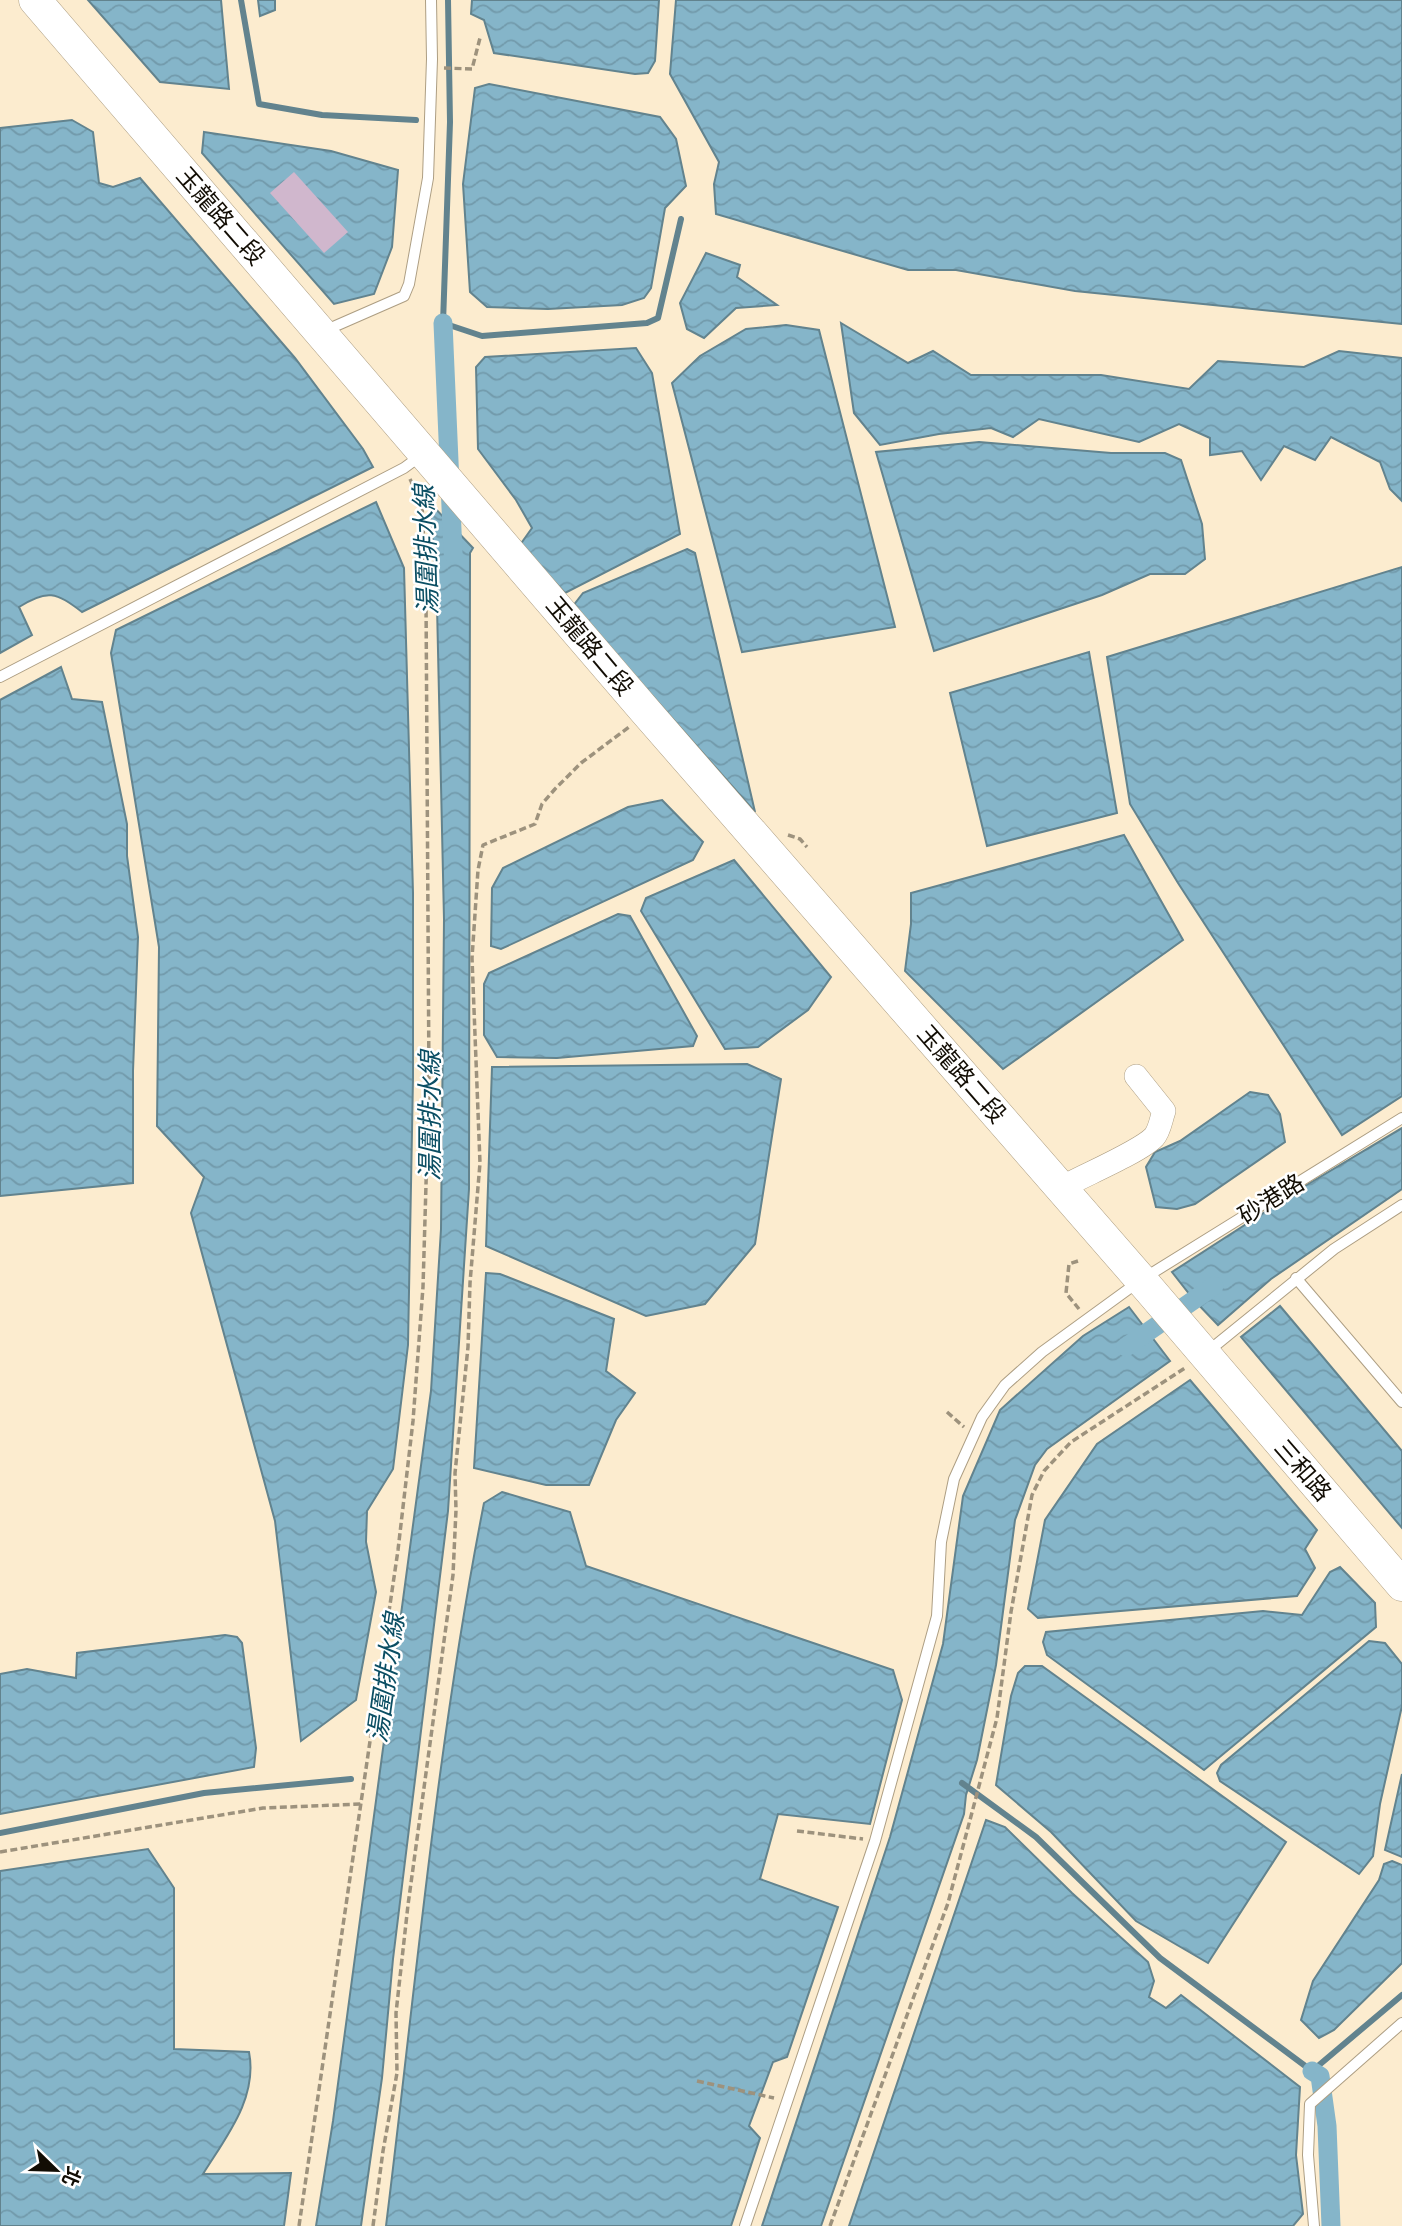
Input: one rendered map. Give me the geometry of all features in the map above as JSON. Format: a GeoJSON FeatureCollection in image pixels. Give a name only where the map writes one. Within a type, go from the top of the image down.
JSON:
{"type":"FeatureCollection","features":[{"type":"Feature","properties":{"kind":"main road","name":"玉龍路二段"},"geometry":{"type":"LineString","coordinates":[[35,0],[322,332],[414,460],[500,541],[1145,1284]]}},
{"type":"Feature","properties":{"kind":"main road","name":"三和路"},"geometry":{"type":"LineString","coordinates":[[1145,1284],[1402,1586]]}},
{"type":"Feature","properties":{"kind":"street"},"geometry":{"type":"LineString","coordinates":[[1061,1188],[1126,1154],[1157,1134],[1164,1111],[1136,1076]]}},
{"type":"Feature","properties":{"kind":"lane"},"geometry":{"type":"LineString","coordinates":[[322,332],[404,296],[409,284],[428,177],[431,0]]}},
{"type":"Feature","properties":{"kind":"lane"},"geometry":{"type":"LineString","coordinates":[[0,677],[414,460]]}},
{"type":"Feature","properties":{"kind":"lane","name":"砂港路"},"geometry":{"type":"LineString","coordinates":[[745,2226],[875,1841],[937,1616],[941,1542],[954,1479],[982,1417],[1004,1385],[1086,1319],[1145,1284],[1402,1118]]}},
{"type":"Feature","properties":{"kind":"lane"},"geometry":{"type":"LineString","coordinates":[[1205,1354],[1334,1248],[1402,1205]]}},
{"type":"Feature","properties":{"kind":"lane"},"geometry":{"type":"LineString","coordinates":[[1296,1278],[1402,1402]]}},
{"type":"Feature","properties":{"kind":"lane"},"geometry":{"type":"LineString","coordinates":[[1314,2226],[1308,2155],[1310,2104],[1402,2023]]}},
{"type":"Feature","properties":{"kind":"path"},"geometry":{"type":"LineString","coordinates":[[454,68],[472,69],[480,38]]}},
{"type":"Feature","properties":{"kind":"path"},"geometry":{"type":"LineString","coordinates":[[299,2226],[398,1550],[413,1421],[424,1250],[429,1082],[426,597],[422,504],[414,460]]}},
{"type":"Feature","properties":{"kind":"path"},"geometry":{"type":"LineString","coordinates":[[373,2226],[397,2073],[396,2013],[453,1575],[455,1473],[468,1347],[470,1283],[480,1163],[472,958],[478,870],[483,845],[536,824],[542,804],[580,763],[648,713]]}},
{"type":"Feature","properties":{"kind":"path"},"geometry":{"type":"LineString","coordinates":[[1078,1261],[1069,1264],[1066,1293],[1086,1319]]}},
{"type":"Feature","properties":{"kind":"path"},"geometry":{"type":"LineString","coordinates":[[830,2226],[948,1903],[959,1853],[975,1807],[997,1718],[1011,1612],[1032,1495],[1044,1471],[1071,1442],[1205,1354]]}},
{"type":"Feature","properties":{"kind":"path"},"geometry":{"type":"LineString","coordinates":[[947,1412],[974,1434]]}},
{"type":"Feature","properties":{"kind":"path"},"geometry":{"type":"LineString","coordinates":[[0,1852],[263,1808],[362,1804]]}},
{"type":"Feature","properties":{"kind":"path"},"geometry":{"type":"LineString","coordinates":[[797,1830],[875,1841]]}},
{"type":"Feature","properties":{"kind":"path"},"geometry":{"type":"LineString","coordinates":[[697,2081],[787,2101]]}},
{"type":"Feature","properties":{"kind":"water"},"geometry":{"type":"Polygon","coordinates":[[[88,0],[221,0],[229,89],[160,82],[88,0]]]}},
{"type":"Feature","properties":{"kind":"water"},"geometry":{"type":"Polygon","coordinates":[[[258,0],[275,0],[275,10],[260,16],[258,0]]]}},
{"type":"Feature","properties":{"kind":"water"},"geometry":{"type":"Polygon","coordinates":[[[472,0],[659,0],[655,61],[648,73],[635,74],[494,53],[484,20],[471,14],[472,0]]]}},
{"type":"Feature","properties":{"kind":"water"},"geometry":{"type":"Polygon","coordinates":[[[676,0],[1402,0],[1402,324],[1075,291],[956,270],[908,270],[716,214],[714,184],[719,162],[670,74],[676,0]]]}},
{"type":"Feature","properties":{"kind":"water"},"geometry":{"type":"Polygon","coordinates":[[[489,84],[660,117],[676,139],[686,186],[665,208],[651,288],[644,298],[622,305],[548,309],[487,307],[470,292],[463,184],[475,88],[489,84]]]}},
{"type":"Feature","properties":{"kind":"water"},"geometry":{"type":"Polygon","coordinates":[[[72,120],[93,132],[99,183],[113,187],[140,178],[295,358],[363,449],[373,467],[82,612],[58,597],[37,597],[19,607],[32,635],[0,653],[0,128],[72,120]]]}},
{"type":"Feature","properties":{"kind":"water"},"geometry":{"type":"Polygon","coordinates":[[[204,132],[331,151],[398,170],[392,247],[374,294],[334,304],[202,153],[204,132]]]}},
{"type":"Feature","properties":{"kind":"water"},"geometry":{"type":"Polygon","coordinates":[[[706,253],[740,265],[737,277],[777,305],[736,308],[704,338],[687,329],[680,303],[706,253]]]}},
{"type":"Feature","properties":{"kind":"water"},"geometry":{"type":"Polygon","coordinates":[[[841,323],[908,363],[933,351],[971,375],[1101,375],[1189,389],[1218,361],[1304,367],[1339,351],[1402,358],[1402,501],[1390,489],[1380,462],[1331,437],[1315,460],[1284,446],[1261,480],[1242,451],[1210,455],[1210,438],[1179,424],[1139,442],[1039,419],[1013,437],[991,428],[880,445],[854,413],[841,323]]]}},
{"type":"Feature","properties":{"kind":"water"},"geometry":{"type":"Polygon","coordinates":[[[786,325],[819,330],[895,627],[742,652],[672,383],[700,356],[746,329],[786,325]]]}},
{"type":"Feature","properties":{"kind":"water"},"geometry":{"type":"Polygon","coordinates":[[[636,348],[652,373],[680,534],[565,593],[520,545],[532,528],[516,500],[478,449],[476,367],[485,357],[636,348]]]}},
{"type":"Feature","properties":{"kind":"water"},"geometry":{"type":"Polygon","coordinates":[[[979,442],[1111,453],[1165,453],[1181,460],[1202,524],[1205,559],[1185,574],[1150,574],[1102,595],[934,651],[876,452],[979,442]]]}},
{"type":"Feature","properties":{"kind":"water"},"geometry":{"type":"Polygon","coordinates":[[[376,502],[404,568],[413,893],[408,1345],[393,1469],[367,1511],[366,1542],[376,1592],[356,1700],[301,1741],[275,1521],[191,1213],[204,1177],[157,1126],[159,947],[111,653],[116,630],[376,502]]]}},
{"type":"Feature","properties":{"kind":"water"},"geometry":{"type":"Polygon","coordinates":[[[430,503],[473,548],[470,553],[469,1189],[448,1511],[393,1959],[382,2078],[361,2226],[316,2226],[333,2121],[431,1391],[441,1229],[444,919],[437,606],[430,503]]]}},
{"type":"Feature","properties":{"kind":"water"},"geometry":{"type":"Polygon","coordinates":[[[687,549],[695,553],[755,812],[573,606],[583,593],[687,549]]]}},
{"type":"Feature","properties":{"kind":"water"},"geometry":{"type":"Polygon","coordinates":[[[1402,567],[1402,1096],[1342,1135],[1178,883],[1130,804],[1107,657],[1402,567]]]}},
{"type":"Feature","properties":{"kind":"water"},"geometry":{"type":"Polygon","coordinates":[[[1089,652],[1117,813],[987,846],[950,693],[1089,652]]]}},
{"type":"Feature","properties":{"kind":"water"},"geometry":{"type":"Polygon","coordinates":[[[61,667],[72,699],[102,702],[127,824],[127,856],[138,937],[133,1071],[133,1183],[0,1196],[0,700],[61,667]]]}},
{"type":"Feature","properties":{"kind":"water"},"geometry":{"type":"Polygon","coordinates":[[[662,800],[703,842],[693,860],[501,949],[491,946],[492,888],[503,868],[628,807],[662,800]]]}},
{"type":"Feature","properties":{"kind":"water"},"geometry":{"type":"Polygon","coordinates":[[[1124,835],[1183,940],[1003,1069],[905,971],[911,924],[911,893],[1124,835]]]}},
{"type":"Feature","properties":{"kind":"water"},"geometry":{"type":"Polygon","coordinates":[[[734,860],[831,977],[808,1010],[758,1047],[725,1049],[641,911],[646,898],[734,860]]]}},
{"type":"Feature","properties":{"kind":"water"},"geometry":{"type":"Polygon","coordinates":[[[618,914],[630,916],[697,1036],[693,1046],[557,1058],[497,1057],[484,1035],[484,984],[489,973],[618,914]]]}},
{"type":"Feature","properties":{"kind":"water"},"geometry":{"type":"Polygon","coordinates":[[[747,1064],[781,1079],[755,1244],[705,1304],[646,1316],[486,1246],[492,1067],[747,1064]]]}},
{"type":"Feature","properties":{"kind":"water"},"geometry":{"type":"Polygon","coordinates":[[[1250,1092],[1268,1095],[1280,1114],[1285,1142],[1195,1204],[1177,1209],[1156,1207],[1146,1167],[1155,1152],[1180,1141],[1250,1092]]]}},
{"type":"Feature","properties":{"kind":"water"},"geometry":{"type":"Polygon","coordinates":[[[1402,1128],[1402,1189],[1271,1279],[1218,1325],[1172,1272],[1305,1186],[1402,1128]]]}},
{"type":"Feature","properties":{"kind":"water"},"geometry":{"type":"Polygon","coordinates":[[[486,1273],[500,1274],[614,1319],[606,1371],[635,1393],[616,1420],[589,1485],[546,1485],[474,1468],[486,1273]]]}},
{"type":"Feature","properties":{"kind":"water"},"geometry":{"type":"Polygon","coordinates":[[[1280,1306],[1402,1451],[1402,1528],[1241,1337],[1280,1306]]]}},
{"type":"Feature","properties":{"kind":"water"},"geometry":{"type":"Polygon","coordinates":[[[1129,1307],[1170,1361],[1047,1449],[1035,1465],[1015,1520],[996,1665],[964,1814],[821,2226],[762,2226],[890,1837],[943,1644],[963,1496],[1000,1410],[1083,1336],[1129,1307]]]}},
{"type":"Feature","properties":{"kind":"water"},"geometry":{"type":"Polygon","coordinates":[[[1190,1380],[1317,1530],[1305,1549],[1315,1568],[1297,1596],[1038,1618],[1028,1609],[1045,1520],[1097,1444],[1190,1380]]]}},
{"type":"Feature","properties":{"kind":"water"},"geometry":{"type":"Polygon","coordinates":[[[502,1492],[570,1512],[586,1566],[893,1670],[902,1700],[870,1824],[778,1814],[760,1879],[838,1907],[787,2057],[773,2062],[749,2126],[760,2138],[731,2226],[386,2226],[453,1683],[484,1503],[502,1492]]]}},
{"type":"Feature","properties":{"kind":"water"},"geometry":{"type":"Polygon","coordinates":[[[1340,1567],[1375,1603],[1376,1627],[1204,1770],[1047,1655],[1043,1642],[1046,1632],[1263,1611],[1302,1615],[1330,1572],[1340,1567]]]}},
{"type":"Feature","properties":{"kind":"water"},"geometry":{"type":"Polygon","coordinates":[[[225,1635],[237,1637],[242,1643],[256,1748],[254,1767],[0,1814],[0,1674],[27,1669],[76,1678],[77,1653],[225,1635]]]}},
{"type":"Feature","properties":{"kind":"water"},"geometry":{"type":"Polygon","coordinates":[[[1369,1641],[1385,1643],[1402,1664],[1402,1706],[1380,1804],[1373,1856],[1359,1874],[1220,1781],[1217,1773],[1221,1765],[1369,1641]]]}},
{"type":"Feature","properties":{"kind":"water"},"geometry":{"type":"Polygon","coordinates":[[[1025,1666],[1042,1666],[1286,1842],[1208,1963],[1136,1921],[1051,1832],[996,1785],[1011,1696],[1018,1673],[1025,1666]]]}},
{"type":"Feature","properties":{"kind":"water"},"geometry":{"type":"Polygon","coordinates":[[[1402,1774],[1402,1857],[1385,1850],[1402,1774]]]}},
{"type":"Feature","properties":{"kind":"water"},"geometry":{"type":"Polygon","coordinates":[[[986,1820],[1005,1827],[1148,1962],[1154,1981],[1149,1997],[1166,2008],[1181,1995],[1300,2087],[1296,2155],[1303,2214],[1293,2226],[849,2226],[986,1820]]]}},
{"type":"Feature","properties":{"kind":"water"},"geometry":{"type":"Polygon","coordinates":[[[148,1849],[174,1888],[174,2049],[249,2052],[251,2069],[244,2101],[230,2131],[203,2174],[291,2173],[284,2226],[0,2226],[0,1871],[148,1849]]]}},
{"type":"Feature","properties":{"kind":"water"},"geometry":{"type":"Polygon","coordinates":[[[1392,1861],[1402,1865],[1402,1963],[1334,2030],[1319,2038],[1301,2020],[1313,1981],[1379,1880],[1384,1864],[1392,1861]]]}},
{"type":"Feature","properties":{"kind":"building"},"geometry":{"type":"Polygon","coordinates":[[[294,172],[348,232],[324,253],[270,193],[294,172]]]}},
{"type":"Feature","properties":{"kind":"waterway"},"geometry":{"type":"LineString","coordinates":[[241,0],[259,104],[322,115],[416,120]]}},
{"type":"Feature","properties":{"kind":"waterway","name":"湯圍排水線"},"geometry":{"type":"LineString","coordinates":[[448,0],[450,122],[443,323],[482,336],[647,323],[658,318],[681,219]]}},
{"type":"Feature","properties":{"kind":"waterway","name":"湯圍排水線"},"geometry":{"type":"LineString","coordinates":[[443,323],[453,553]]}},
{"type":"Feature","properties":{"kind":"waterway"},"geometry":{"type":"LineString","coordinates":[[1126,1347],[1214,1286]]}},
{"type":"Feature","properties":{"kind":"waterway"},"geometry":{"type":"LineString","coordinates":[[0,1833],[204,1793],[351,1779]]}},
{"type":"Feature","properties":{"kind":"waterway"},"geometry":{"type":"LineString","coordinates":[[962,1783],[1036,1837],[1160,1958],[1312,2071],[1402,1995]]}},
{"type":"Feature","properties":{"kind":"waterway"},"geometry":{"type":"LineString","coordinates":[[1312,2071],[1320,2076],[1327,2126],[1331,2226]]}}]}
